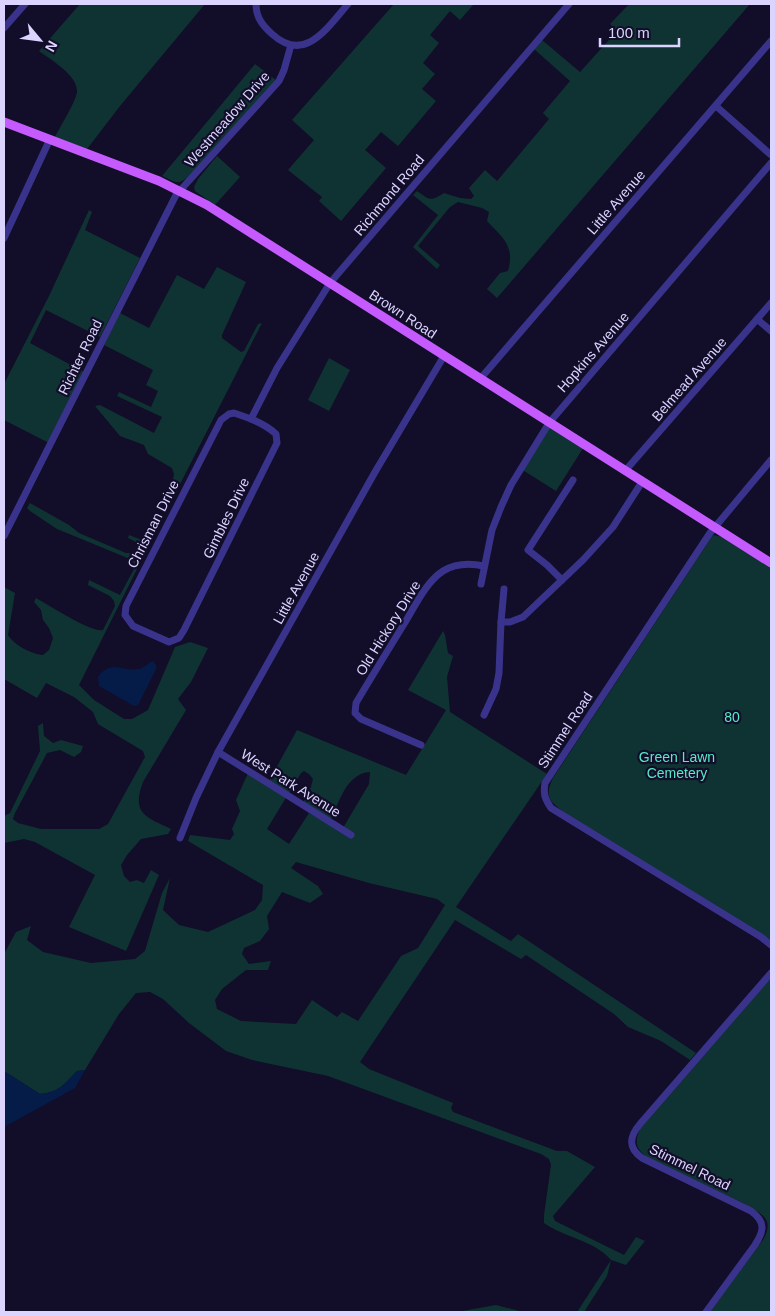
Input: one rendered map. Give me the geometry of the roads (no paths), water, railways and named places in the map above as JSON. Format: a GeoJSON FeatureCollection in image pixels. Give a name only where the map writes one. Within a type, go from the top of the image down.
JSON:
{"type":"FeatureCollection","features":[{"type":"Feature","properties":{"kind":"main road","name":"Brown Road"},"geometry":{"type":"LineString","coordinates":[[4,122],[180,190],[213,209],[771,563]]}},
{"type":"Feature","properties":{"kind":"street"},"geometry":{"type":"LineString","coordinates":[[4,28],[25,4]]}},
{"type":"Feature","properties":{"kind":"street"},"geometry":{"type":"LineString","coordinates":[[256,6],[258,16],[266,29],[290,45],[301,46],[310,43],[320,36],[348,4]]}},
{"type":"Feature","properties":{"kind":"street","name":"Richmond Road"},"geometry":{"type":"LineString","coordinates":[[251,419],[277,368],[330,283],[569,4]]}},
{"type":"Feature","properties":{"kind":"street","name":"Little Avenue"},"geometry":{"type":"LineString","coordinates":[[480,379],[771,41]]}},
{"type":"Feature","properties":{"kind":"street","name":"Westmeadow Drive"},"geometry":{"type":"LineString","coordinates":[[180,190],[279,81],[284,70],[290,45]]}},
{"type":"Feature","properties":{"kind":"street"},"geometry":{"type":"LineString","coordinates":[[716,106],[771,155]]}},
{"type":"Feature","properties":{"kind":"street"},"geometry":{"type":"LineString","coordinates":[[4,238],[50,139]]}},
{"type":"Feature","properties":{"kind":"street","name":"Hopkins Avenue"},"geometry":{"type":"LineString","coordinates":[[480,584],[492,530],[510,485],[549,423],[771,164]]}},
{"type":"Feature","properties":{"kind":"street","name":"Richter Road"},"geometry":{"type":"LineString","coordinates":[[4,536],[180,190]]}},
{"type":"Feature","properties":{"kind":"street","name":"Belmead Avenue"},"geometry":{"type":"LineString","coordinates":[[625,471],[771,303]]}},
{"type":"Feature","properties":{"kind":"street"},"geometry":{"type":"LineString","coordinates":[[757,319],[771,331]]}},
{"type":"Feature","properties":{"kind":"street","name":"Little Avenue"},"geometry":{"type":"LineString","coordinates":[[180,838],[196,798],[218,752],[375,472],[444,356]]}},
{"type":"Feature","properties":{"kind":"street","name":"Chrisman Drive"},"geometry":{"type":"LineString","coordinates":[[179,638],[170,642],[133,626],[125,615],[126,606],[221,420],[234,413],[251,419]]}},
{"type":"Feature","properties":{"kind":"street","name":"Gimbles Drive"},"geometry":{"type":"LineString","coordinates":[[179,638],[277,443],[276,434],[269,427],[251,419]]}},
{"type":"Feature","properties":{"kind":"street"},"geometry":{"type":"LineString","coordinates":[[715,528],[771,460]]}},
{"type":"Feature","properties":{"kind":"street"},"geometry":{"type":"LineString","coordinates":[[562,580],[540,558],[528,550],[573,480]]}},
{"type":"Feature","properties":{"kind":"street"},"geometry":{"type":"LineString","coordinates":[[500,622],[510,622],[523,617],[562,580],[613,527],[642,482]]}},
{"type":"Feature","properties":{"kind":"street","name":"Stimmel Road"},"geometry":{"type":"LineString","coordinates":[[715,528],[545,784],[544,792],[546,801],[551,808],[761,937],[771,945]]}},
{"type":"Feature","properties":{"kind":"street","name":"Old Hickory Drive"},"geometry":{"type":"LineString","coordinates":[[421,745],[360,719],[354,713],[356,703],[418,602],[435,578],[444,570],[455,565],[484,566]]}},
{"type":"Feature","properties":{"kind":"street"},"geometry":{"type":"LineString","coordinates":[[484,714],[496,689],[499,673],[500,622],[504,589]]}},
{"type":"Feature","properties":{"kind":"street","name":"West Park Avenue"},"geometry":{"type":"LineString","coordinates":[[218,752],[351,835]]}},
{"type":"Feature","properties":{"kind":"street","name":"Stimmel Road"},"geometry":{"type":"LineString","coordinates":[[706,1312],[756,1245],[761,1237],[762,1224],[758,1216],[752,1211],[642,1158],[635,1153],[632,1146],[632,1137],[640,1124],[771,973]]}},
{"type":"Feature","properties":{"kind":"water"},"geometry":{"type":"Polygon","coordinates":[[[153,661],[156,669],[138,705],[134,706],[99,686],[98,677],[107,669],[117,667],[139,669],[153,661]]]}},
{"type":"Feature","properties":{"kind":"water"},"geometry":{"type":"Polygon","coordinates":[[[85,1070],[75,1088],[4,1127],[4,1071],[40,1094],[57,1090],[77,1071],[85,1070]]]}},
{"type":"Feature","properties":{"kind":"park label","name":"80"},"geometry":{"type":"Point","coordinates":[732,717]}},
{"type":"Feature","properties":{"kind":"park label","name":"Green Lawn Cemetery"},"geometry":{"type":"Point","coordinates":[677,766]}}]}
